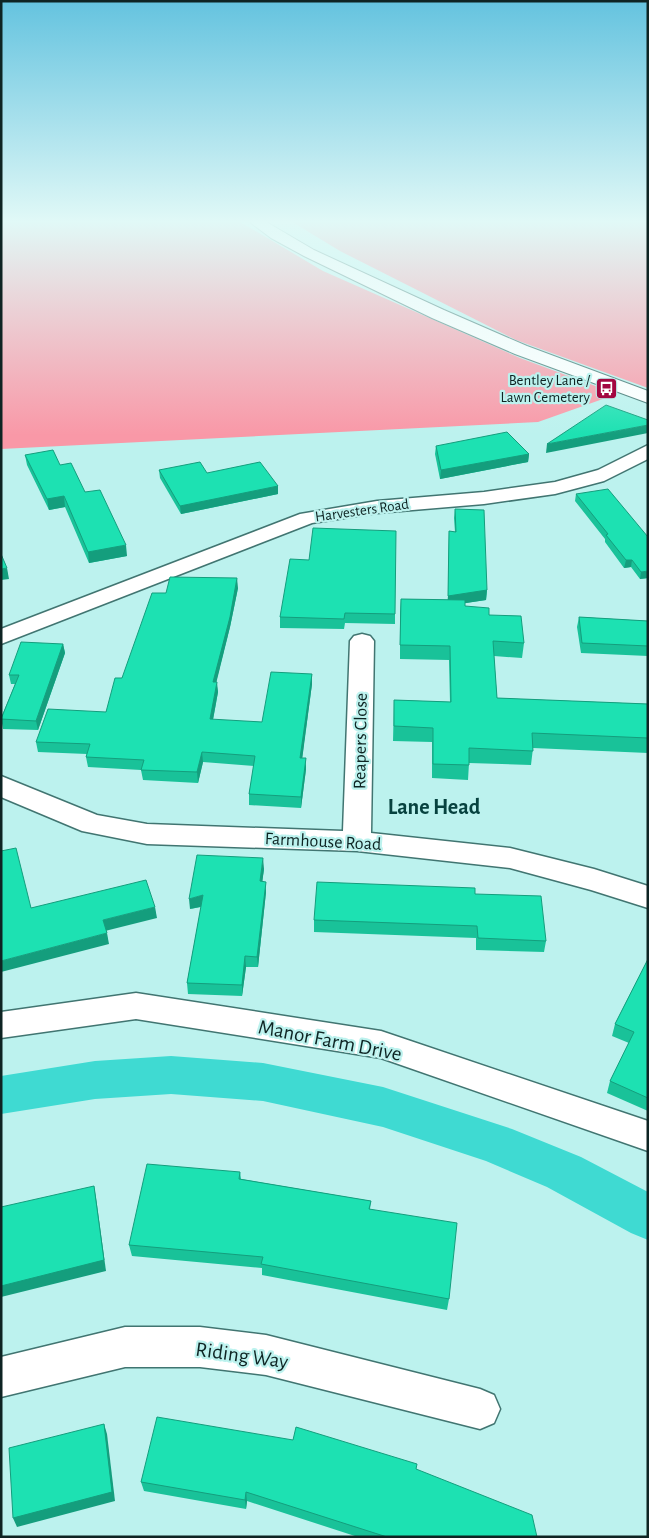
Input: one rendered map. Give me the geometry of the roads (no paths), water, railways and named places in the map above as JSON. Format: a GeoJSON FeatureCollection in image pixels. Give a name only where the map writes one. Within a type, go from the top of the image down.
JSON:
{"type":"FeatureCollection","features":[{"type":"Feature","properties":{"kind":"street"},"geometry":{"type":"LineString","coordinates":[[392,292],[521,350],[648,397]]}},
{"type":"Feature","properties":{"kind":"street","name":"Harvesters Road"},"geometry":{"type":"LineString","coordinates":[[1,638],[306,518],[338,510],[533,492],[590,479],[620,467],[648,451]]}},
{"type":"Feature","properties":{"kind":"street","name":"Reapers Close"},"geometry":{"type":"LineString","coordinates":[[357,841],[362,641]]}},
{"type":"Feature","properties":{"kind":"street","name":"Farmhouse Road"},"geometry":{"type":"LineString","coordinates":[[1,785],[18,795],[92,824],[147,834],[357,841],[510,858],[594,880],[648,897]]}},
{"type":"Feature","properties":{"kind":"street","name":"Manor Farm Drive"},"geometry":{"type":"LineString","coordinates":[[1,1025],[136,1006],[381,1045],[648,1136]]}},
{"type":"Feature","properties":{"kind":"street","name":"Riding Way"},"geometry":{"type":"LineString","coordinates":[[1,1377],[125,1347],[200,1347],[266,1355],[480,1409]]}},
{"type":"Feature","properties":{"kind":"waterway"},"geometry":{"type":"LineString","coordinates":[[1,1095],[95,1080],[171,1075],[263,1082],[383,1107],[496,1144],[564,1172],[648,1217]]}},
{"type":"Feature","properties":{"kind":"place","name":"Bentley Lane / Lawn Cemetery"},"geometry":{"type":"Point","coordinates":[606,389]}},
{"type":"Feature","properties":{"kind":"district","name":"Lane Head"},"geometry":{"type":"Point","coordinates":[434,806]}}]}
